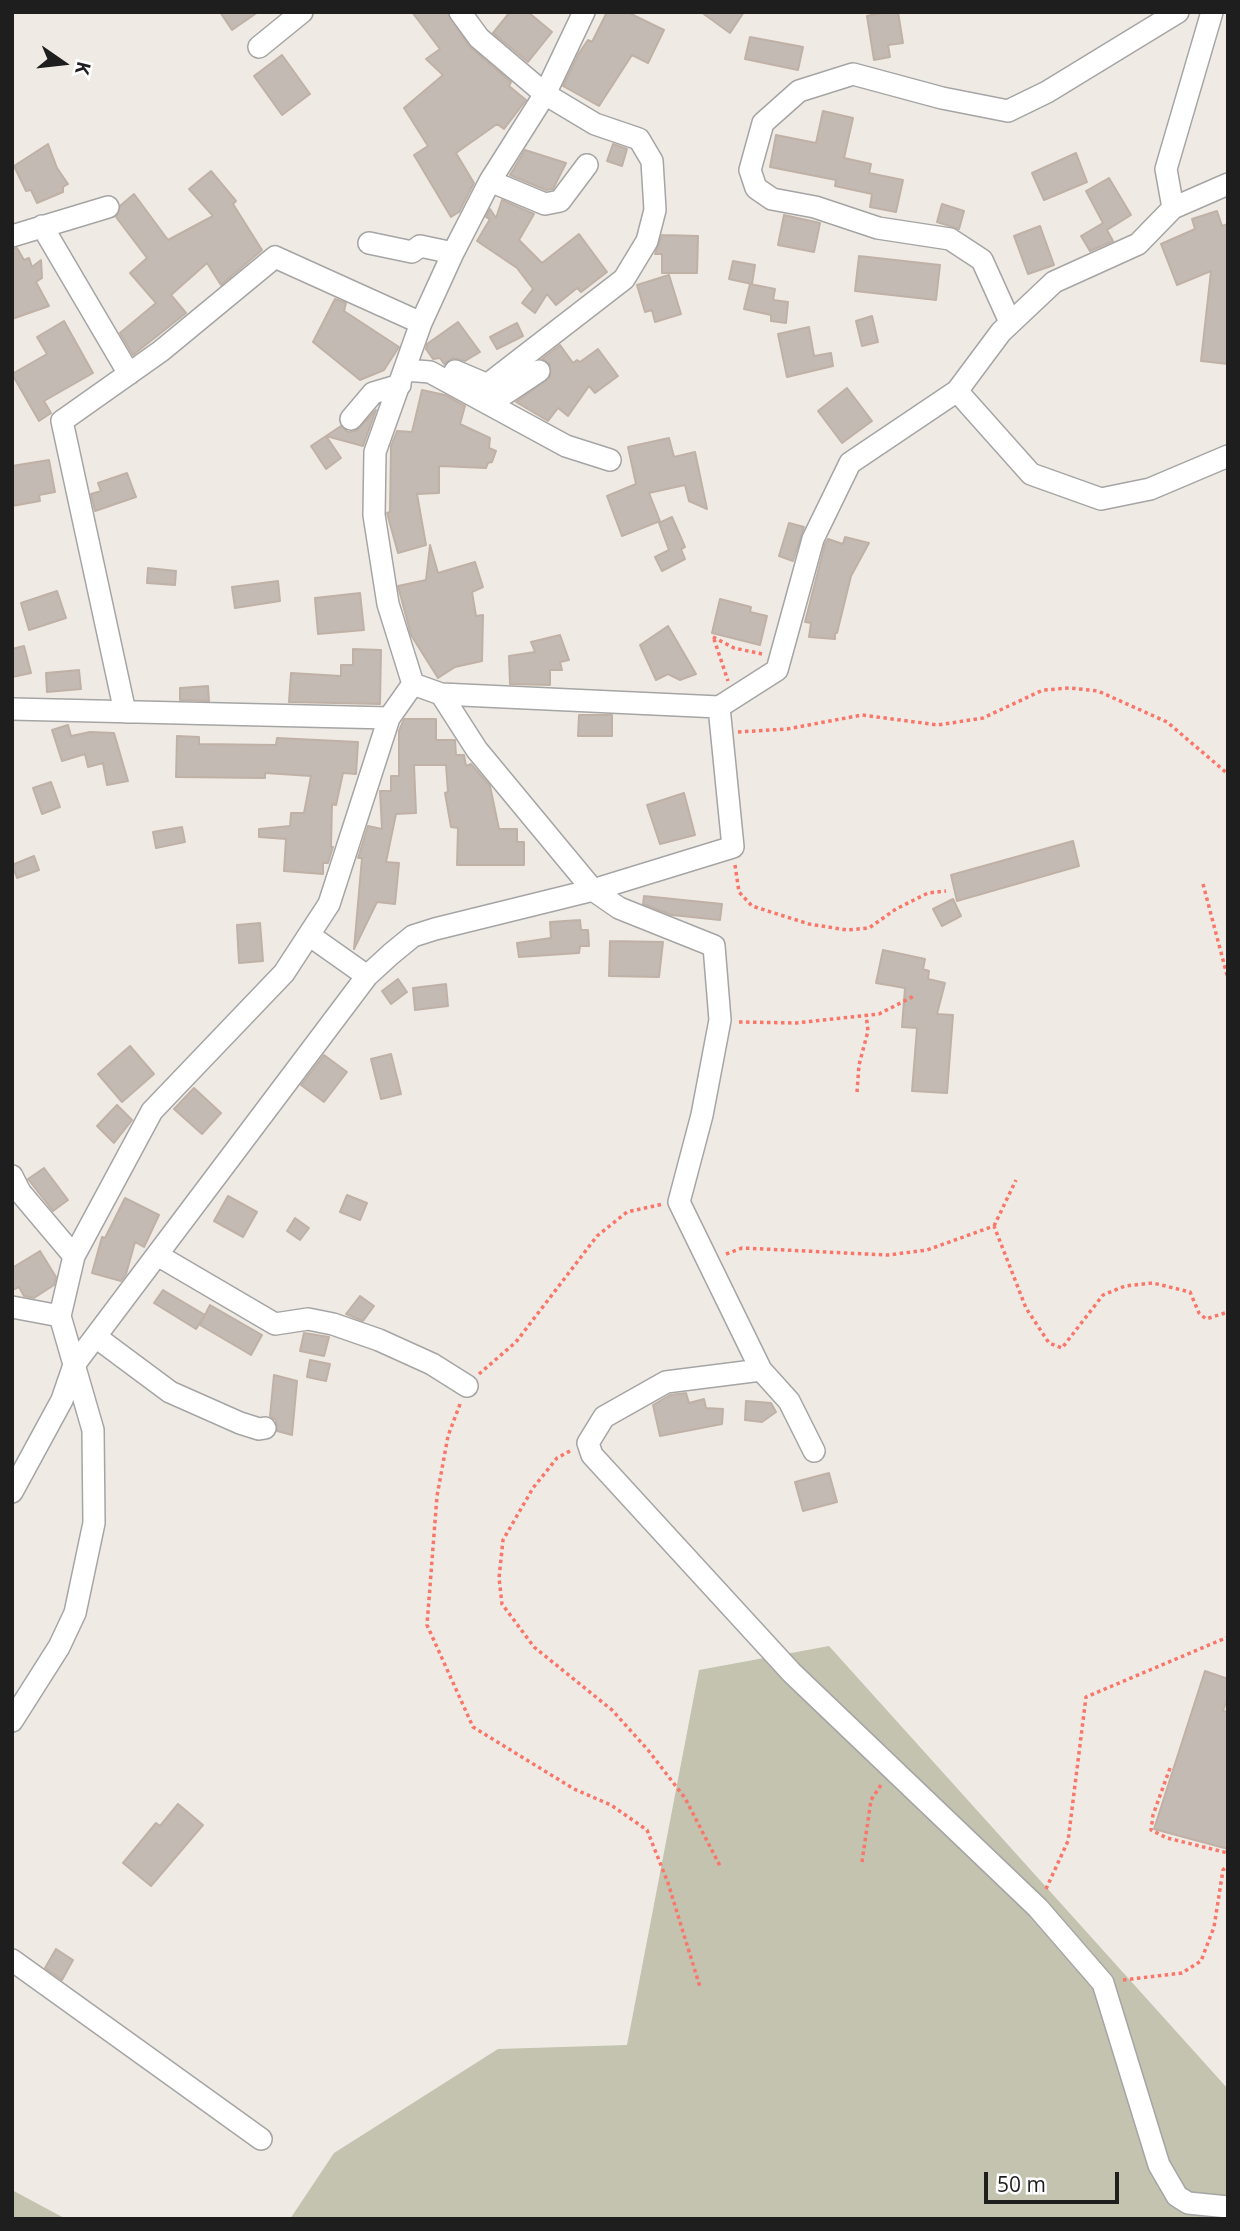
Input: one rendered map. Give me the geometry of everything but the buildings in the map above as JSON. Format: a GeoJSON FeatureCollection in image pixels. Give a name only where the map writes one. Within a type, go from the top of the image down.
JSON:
{"type":"FeatureCollection","features":[{"type":"Feature","properties":{"kind":"street"},"geometry":{"type":"LineString","coordinates":[[259,47],[302,12]]}},
{"type":"Feature","properties":{"kind":"street"},"geometry":{"type":"LineString","coordinates":[[460,12],[479,38],[545,94],[595,124],[639,139],[652,161],[655,210],[647,241],[624,279],[484,388]]}},
{"type":"Feature","properties":{"kind":"street"},"geometry":{"type":"LineString","coordinates":[[413,684],[388,604],[374,515],[375,452],[421,323],[453,253],[490,181],[545,94],[584,12]]}},
{"type":"Feature","properties":{"kind":"street"},"geometry":{"type":"LineString","coordinates":[[1010,322],[982,260],[950,239],[877,228],[816,207],[772,199],[756,188],[750,170],[763,123],[799,91],[853,75],[942,98],[1008,111],[1047,92],[1178,12]]}},
{"type":"Feature","properties":{"kind":"street"},"geometry":{"type":"LineString","coordinates":[[1173,208],[1166,169],[1212,12]]}},
{"type":"Feature","properties":{"kind":"street"},"geometry":{"type":"LineString","coordinates":[[490,181],[545,204],[560,201],[587,165]]}},
{"type":"Feature","properties":{"kind":"street"},"geometry":{"type":"LineString","coordinates":[[413,684],[441,694],[726,702],[777,670],[813,539],[850,463],[957,391],[1010,322],[1054,282],[1138,244],[1173,208],[1228,184]]}},
{"type":"Feature","properties":{"kind":"street"},"geometry":{"type":"LineString","coordinates":[[12,236],[108,207]]}},
{"type":"Feature","properties":{"kind":"street"},"geometry":{"type":"LineString","coordinates":[[42,226],[129,374]]}},
{"type":"Feature","properties":{"kind":"street"},"geometry":{"type":"LineString","coordinates":[[369,243],[412,252],[420,246],[453,253]]}},
{"type":"Feature","properties":{"kind":"street"},"geometry":{"type":"LineString","coordinates":[[125,712],[62,421],[129,374],[275,257],[421,323]]}},
{"type":"Feature","properties":{"kind":"street"},"geometry":{"type":"LineString","coordinates":[[455,371],[484,388],[566,446],[610,460]]}},
{"type":"Feature","properties":{"kind":"street"},"geometry":{"type":"LineString","coordinates":[[351,419],[373,393],[402,377],[430,372],[450,386],[484,388],[506,393],[539,371]]}},
{"type":"Feature","properties":{"kind":"street"},"geometry":{"type":"LineString","coordinates":[[957,391],[1031,474],[1101,499],[1150,489],[1228,456]]}},
{"type":"Feature","properties":{"kind":"street"},"geometry":{"type":"LineString","coordinates":[[12,1721],[60,1647],[75,1613],[94,1523],[93,1430],[60,1316],[75,1256],[152,1111],[284,973],[329,904],[389,718],[413,684]]}},
{"type":"Feature","properties":{"kind":"street"},"geometry":{"type":"LineString","coordinates":[[441,694],[477,751],[593,890],[619,908],[714,946],[720,1020],[702,1115],[679,1202],[761,1370],[789,1401],[814,1451]]}},
{"type":"Feature","properties":{"kind":"street"},"geometry":{"type":"LineString","coordinates":[[12,1492],[62,1400],[74,1365],[159,1256],[367,976],[413,936],[593,890],[733,847],[722,732],[726,702]]}},
{"type":"Feature","properties":{"kind":"street"},"geometry":{"type":"LineString","coordinates":[[12,709],[389,718]]}},
{"type":"Feature","properties":{"kind":"street"},"geometry":{"type":"LineString","coordinates":[[309,935],[367,976]]}},
{"type":"Feature","properties":{"kind":"street"},"geometry":{"type":"LineString","coordinates":[[12,1176],[20,1192],[75,1256]]}},
{"type":"Feature","properties":{"kind":"street"},"geometry":{"type":"LineString","coordinates":[[159,1256],[275,1324],[308,1319],[333,1324],[390,1345],[467,1386]]}},
{"type":"Feature","properties":{"kind":"street"},"geometry":{"type":"LineString","coordinates":[[12,1307],[60,1316]]}},
{"type":"Feature","properties":{"kind":"street"},"geometry":{"type":"LineString","coordinates":[[96,1337],[170,1392],[240,1423],[259,1429],[265,1428]]}},
{"type":"Feature","properties":{"kind":"street"},"geometry":{"type":"LineString","coordinates":[[761,1370],[666,1382],[604,1417],[588,1444],[592,1455],[792,1673],[1038,1908],[1103,1983],[1158,2165],[1177,2196],[1188,2203],[1228,2207]]}},
{"type":"Feature","properties":{"kind":"street"},"geometry":{"type":"LineString","coordinates":[[12,1960],[18,1968],[34,1973],[261,2139]]}},
{"type":"Feature","properties":{"kind":"path"},"geometry":{"type":"LineString","coordinates":[[726,702],[713,637],[745,651],[782,654]]}},
{"type":"Feature","properties":{"kind":"path"},"geometry":{"type":"LineString","coordinates":[[722,732],[787,729],[862,715],[938,725],[983,718],[1043,690],[1070,688],[1098,691],[1167,722],[1228,774]]}},
{"type":"Feature","properties":{"kind":"path"},"geometry":{"type":"LineString","coordinates":[[733,847],[739,892],[752,906],[809,924],[847,930],[869,928],[896,909],[928,893],[946,891]]}},
{"type":"Feature","properties":{"kind":"path"},"geometry":{"type":"LineString","coordinates":[[1203,884],[1228,979]]}},
{"type":"Feature","properties":{"kind":"path"},"geometry":{"type":"LineString","coordinates":[[720,1020],[754,1024],[796,1023],[879,1014],[914,996]]}},
{"type":"Feature","properties":{"kind":"path"},"geometry":{"type":"LineString","coordinates":[[857,1092],[859,1065],[868,1031],[866,1014]]}},
{"type":"Feature","properties":{"kind":"path"},"geometry":{"type":"LineString","coordinates":[[708,1261],[742,1248],[888,1255],[927,1250],[994,1226],[1016,1180]]}},
{"type":"Feature","properties":{"kind":"path"},"geometry":{"type":"LineString","coordinates":[[679,1202],[650,1205],[627,1212],[597,1236],[516,1342],[467,1386],[448,1436],[438,1496],[427,1625],[472,1727],[574,1789],[611,1805],[647,1830],[668,1883],[700,1987]]}},
{"type":"Feature","properties":{"kind":"path"},"geometry":{"type":"LineString","coordinates":[[994,1226],[1026,1308],[1049,1343],[1062,1348],[1103,1295],[1125,1286],[1153,1283],[1189,1292],[1199,1313],[1206,1319],[1228,1312]]}},
{"type":"Feature","properties":{"kind":"path"},"geometry":{"type":"LineString","coordinates":[[588,1444],[557,1458],[533,1488],[503,1540],[499,1578],[502,1604],[534,1647],[612,1710],[648,1750],[685,1798],[720,1866]]}},
{"type":"Feature","properties":{"kind":"path"},"geometry":{"type":"LineString","coordinates":[[1038,1908],[1068,1840],[1086,1697],[1228,1637]]}},
{"type":"Feature","properties":{"kind":"path"},"geometry":{"type":"LineString","coordinates":[[1170,1768],[1153,1815],[1151,1830],[1167,1838],[1228,1853]]}},
{"type":"Feature","properties":{"kind":"path"},"geometry":{"type":"LineString","coordinates":[[862,1862],[871,1800],[892,1769]]}},
{"type":"Feature","properties":{"kind":"path"},"geometry":{"type":"LineString","coordinates":[[1103,1983],[1182,1973],[1201,1961],[1214,1927],[1223,1870],[1228,1865]]}},
{"type":"Feature","properties":{"kind":"shaded area"},"geometry":{"type":"Polygon","coordinates":[[[829,1646],[1228,2089],[1228,2219],[290,2219],[334,2153],[498,2049],[627,2045],[699,1670],[829,1646]]]}},
{"type":"Feature","properties":{"kind":"shaded area"},"geometry":{"type":"Polygon","coordinates":[[[12,2190],[66,2219],[12,2219],[12,2190]]]}}]}
